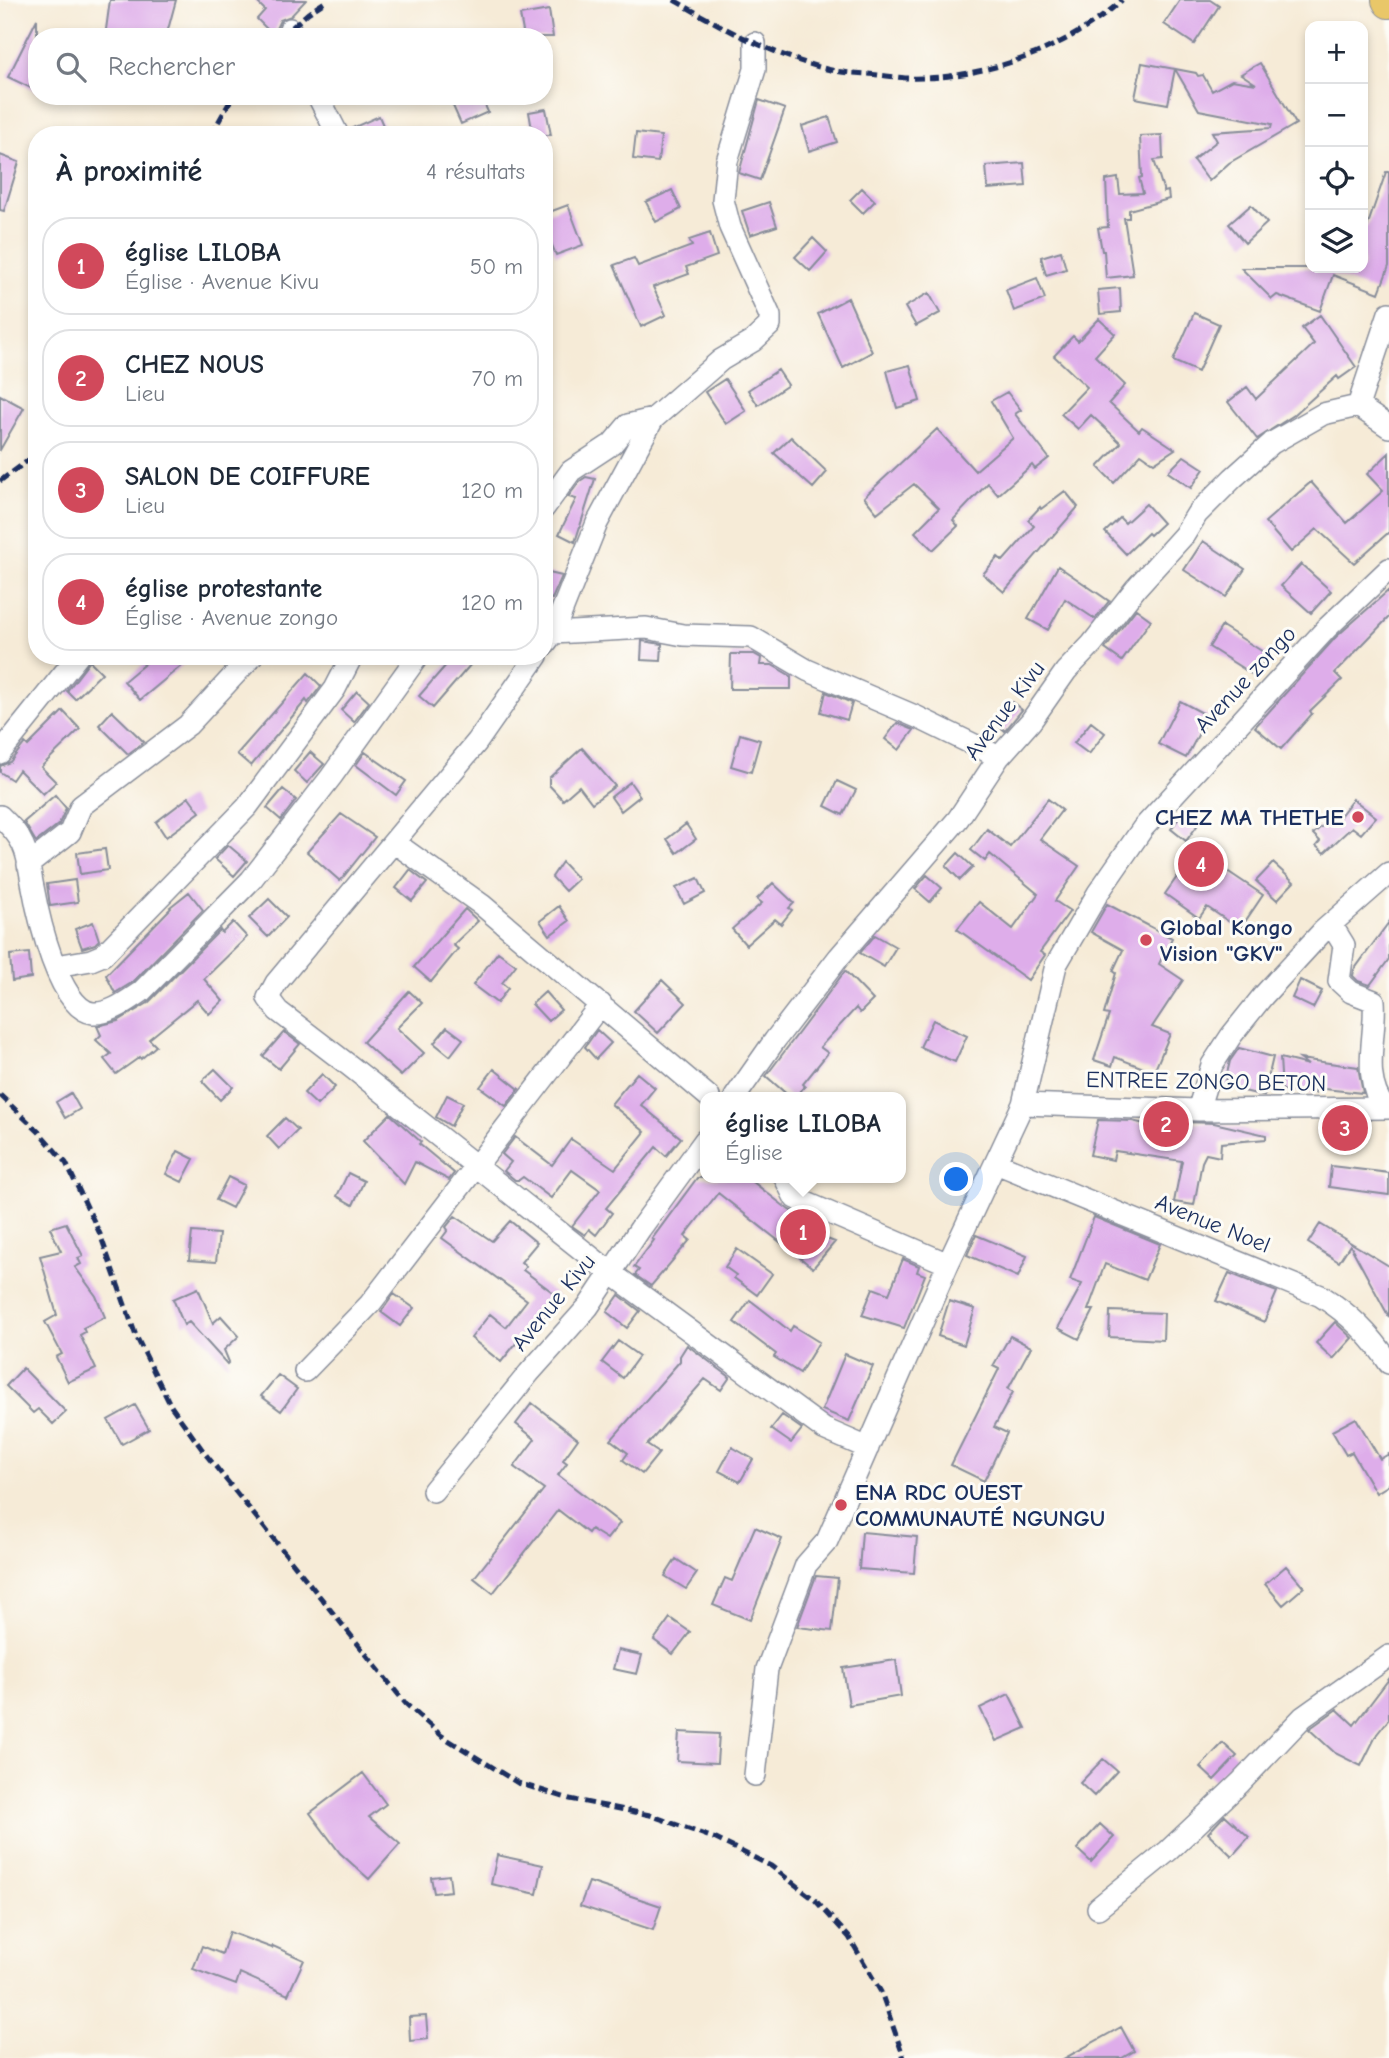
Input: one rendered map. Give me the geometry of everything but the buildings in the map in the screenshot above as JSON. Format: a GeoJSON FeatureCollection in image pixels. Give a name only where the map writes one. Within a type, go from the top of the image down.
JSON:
{"type":"FeatureCollection","features":[{"type":"Feature","properties":{"kind":"street"},"geometry":{"type":"LineString","coordinates":[[553,627],[597,523],[653,419],[721,360],[753,341],[771,325],[770,316],[730,227],[723,200],[727,161],[755,69],[755,43]]}},
{"type":"Feature","properties":{"kind":"street"},"geometry":{"type":"LineString","coordinates":[[323,105],[333,126]]}},
{"type":"Feature","properties":{"kind":"street"},"geometry":{"type":"LineString","coordinates":[[1389,313],[1358,406],[1389,428]]}},
{"type":"Feature","properties":{"kind":"street","name":"Avenue Kivu"},"geometry":{"type":"LineString","coordinates":[[739,1092],[839,957],[958,818],[999,757],[1031,721],[1066,671],[1184,535],[1197,514],[1272,443],[1323,414],[1358,406]]}},
{"type":"Feature","properties":{"kind":"street"},"geometry":{"type":"LineString","coordinates":[[553,496],[571,471],[611,444],[628,425],[653,419]]}},
{"type":"Feature","properties":{"kind":"street","name":"Avenue zongo"},"geometry":{"type":"LineString","coordinates":[[755,1775],[767,1669],[806,1565],[827,1541],[948,1264],[1023,1104],[1056,965],[1098,893],[1143,828],[1327,628],[1389,569]]}},
{"type":"Feature","properties":{"kind":"street"},"geometry":{"type":"LineString","coordinates":[[553,638],[646,628],[683,635],[751,637],[807,670],[917,717],[999,757]]}},
{"type":"Feature","properties":{"kind":"street"},"geometry":{"type":"LineString","coordinates":[[0,753],[70,665]]}},
{"type":"Feature","properties":{"kind":"street"},"geometry":{"type":"LineString","coordinates":[[28,865],[69,832],[80,806],[188,725],[245,665]]}},
{"type":"Feature","properties":{"kind":"street"},"geometry":{"type":"LineString","coordinates":[[56,966],[91,960],[103,955],[196,860],[247,807],[269,779],[335,690],[348,665]]}},
{"type":"Feature","properties":{"kind":"street"},"geometry":{"type":"LineString","coordinates":[[0,816],[24,847],[44,937],[71,999],[81,1009],[93,1013],[107,1010],[123,1004],[141,992],[251,880],[339,766],[412,665]]}},
{"type":"Feature","properties":{"kind":"street"},"geometry":{"type":"LineString","coordinates":[[531,665],[477,742],[285,973],[268,998],[278,1012],[611,1273],[824,1429],[868,1448]]}},
{"type":"Feature","properties":{"kind":"street"},"geometry":{"type":"LineString","coordinates":[[395,842],[482,905],[703,1092]]}},
{"type":"Feature","properties":{"kind":"street"},"geometry":{"type":"LineString","coordinates":[[1198,1110],[1212,1066],[1263,996],[1331,924],[1389,873]]}},
{"type":"Feature","properties":{"kind":"street"},"geometry":{"type":"LineString","coordinates":[[1331,924],[1344,944],[1339,981],[1352,992],[1374,1001],[1375,1029],[1370,1054],[1378,1100],[1387,1108]]}},
{"type":"Feature","properties":{"kind":"street"},"geometry":{"type":"LineString","coordinates":[[305,1371],[370,1304],[601,1004]]}},
{"type":"Feature","properties":{"kind":"street","name":"ENTREE ZONGO BETON"},"geometry":{"type":"LineString","coordinates":[[1023,1104],[1198,1110],[1387,1108]]}},
{"type":"Feature","properties":{"kind":"street","name":"Avenue Kivu"},"geometry":{"type":"LineString","coordinates":[[433,1491],[529,1373],[588,1307],[700,1147]]}},
{"type":"Feature","properties":{"kind":"street","name":"Avenue Noel"},"geometry":{"type":"LineString","coordinates":[[996,1163],[1321,1296],[1338,1307],[1362,1330],[1389,1363]]}},
{"type":"Feature","properties":{"kind":"street"},"geometry":{"type":"LineString","coordinates":[[788,1183],[795,1198],[948,1264]]}},
{"type":"Feature","properties":{"kind":"street"},"geometry":{"type":"LineString","coordinates":[[1098,1908],[1168,1851],[1240,1783],[1303,1717],[1389,1656]]}},
{"type":"Feature","properties":{"kind":"railway"},"geometry":{"type":"LineString","coordinates":[[291,28],[328,0]]}},
{"type":"Feature","properties":{"kind":"railway"},"geometry":{"type":"LineString","coordinates":[[674,0],[750,41],[811,65],[840,72],[905,78],[963,74],[1021,59],[1076,34],[1122,0]]}},
{"type":"Feature","properties":{"kind":"railway"},"geometry":{"type":"LineString","coordinates":[[216,126],[228,105]]}},
{"type":"Feature","properties":{"kind":"railway"},"geometry":{"type":"LineString","coordinates":[[0,481],[28,461]]}},
{"type":"Feature","properties":{"kind":"railway"},"geometry":{"type":"LineString","coordinates":[[0,1095],[39,1132],[66,1163],[100,1234],[136,1336],[171,1406],[207,1456],[406,1704],[442,1736],[518,1783],[570,1799],[650,1815],[716,1839],[771,1866],[815,1900],[849,1937],[881,1992],[904,2058]]}},
{"type":"Feature","properties":{"kind":"place","name":"CHEZ MA THETHE"},"geometry":{"type":"Point","coordinates":[1358,817]}},
{"type":"Feature","properties":{"kind":"place","name":"église protestante"},"geometry":{"type":"Point","coordinates":[1201,864]}},
{"type":"Feature","properties":{"kind":"place","name":"Global Kongo Vision \"GKV\""},"geometry":{"type":"Point","coordinates":[1146,940]}},
{"type":"Feature","properties":{"kind":"place","name":"CHEZ NOUS"},"geometry":{"type":"Point","coordinates":[1166,1124]}},
{"type":"Feature","properties":{"kind":"place","name":"SALON DE COIFFURE"},"geometry":{"type":"Point","coordinates":[1345,1128]}},
{"type":"Feature","properties":{"kind":"place","name":"église LILOBA"},"geometry":{"type":"Point","coordinates":[803,1232]}},
{"type":"Feature","properties":{"kind":"place","name":"ENA RDC OUEST COMMUNAUTÉ NGUNGU"},"geometry":{"type":"Point","coordinates":[841,1505]}}]}
